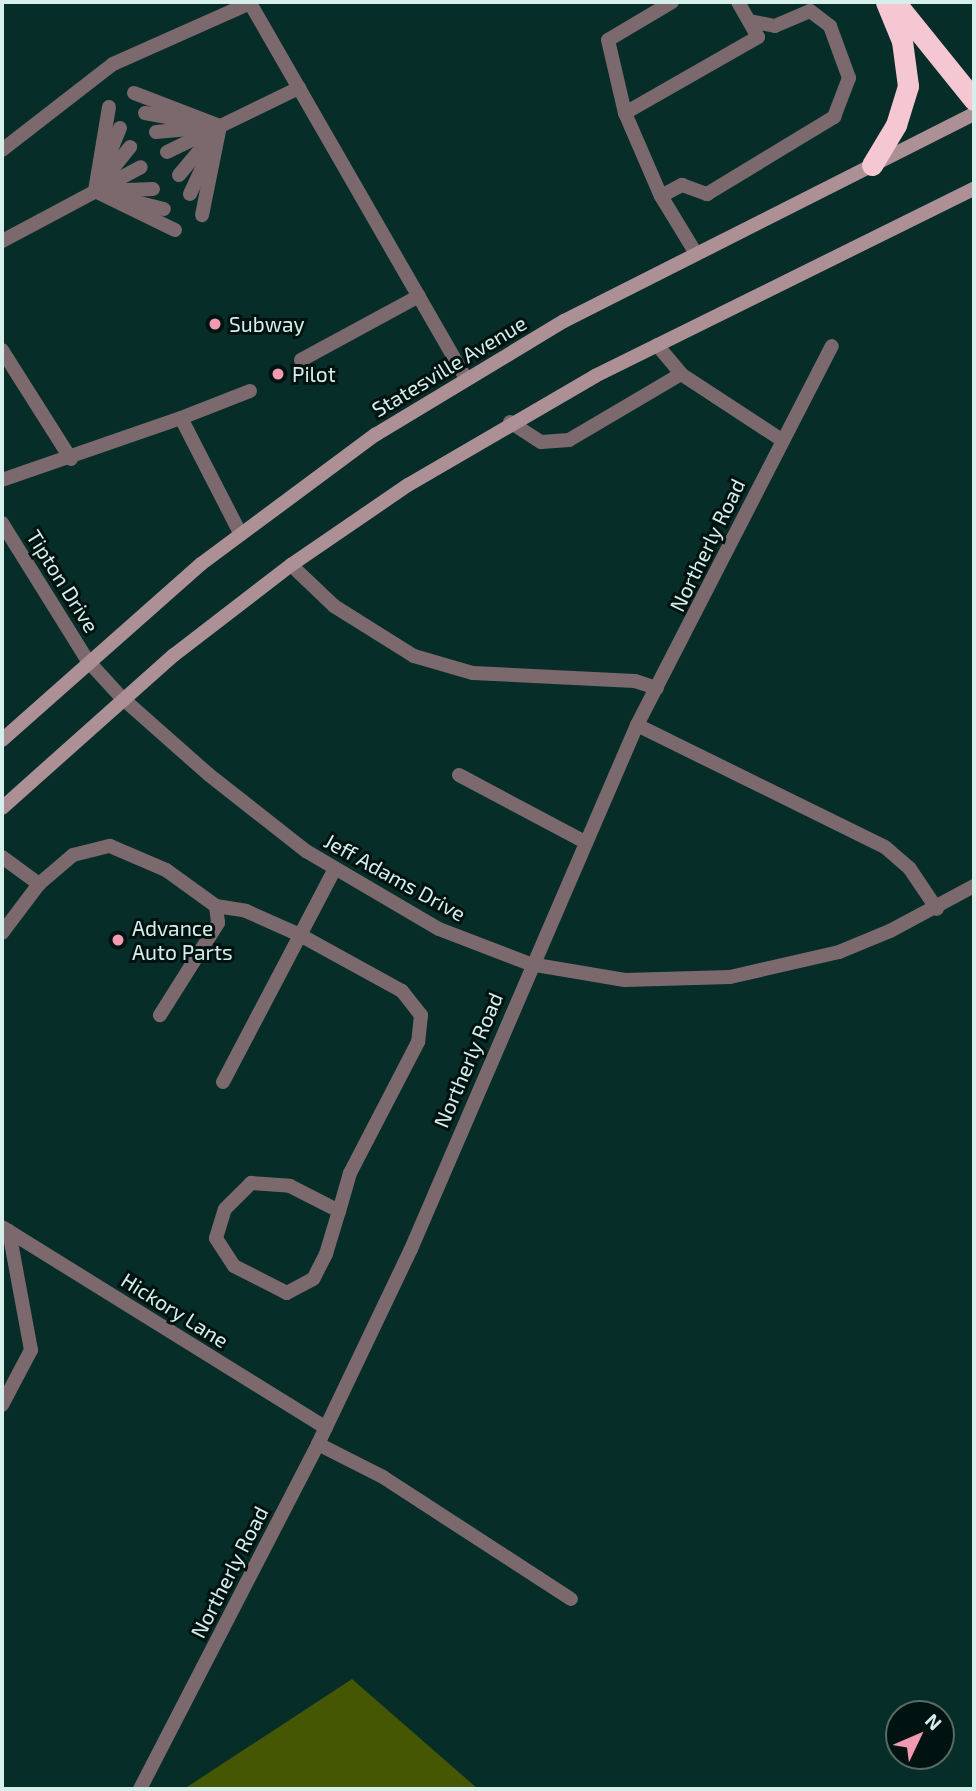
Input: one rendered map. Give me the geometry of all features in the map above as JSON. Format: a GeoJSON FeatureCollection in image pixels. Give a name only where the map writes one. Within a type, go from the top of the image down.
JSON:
{"type":"FeatureCollection","features":[{"type":"Feature","properties":{"kind":"highway"},"geometry":{"type":"LineString","coordinates":[[872,165],[896,125],[908,86],[902,41],[886,2]]}},
{"type":"Feature","properties":{"kind":"highway"},"geometry":{"type":"LineString","coordinates":[[895,2],[974,100]]}},
{"type":"Feature","properties":{"kind":"main road","name":"Statesville Avenue"},"geometry":{"type":"LineString","coordinates":[[2,740],[88,661],[240,533],[324,470],[466,378],[695,252],[974,114]]}},
{"type":"Feature","properties":{"kind":"main road"},"geometry":{"type":"LineString","coordinates":[[2,808],[121,697],[291,565],[510,422],[657,345],[974,189]]}},
{"type":"Feature","properties":{"kind":"street"},"geometry":{"type":"LineString","coordinates":[[673,2],[608,40],[625,113],[661,196],[695,252]]}},
{"type":"Feature","properties":{"kind":"street"},"geometry":{"type":"LineString","coordinates":[[625,113],[758,37],[737,2]]}},
{"type":"Feature","properties":{"kind":"street"},"geometry":{"type":"LineString","coordinates":[[2,150],[113,64],[250,3],[466,378]]}},
{"type":"Feature","properties":{"kind":"street"},"geometry":{"type":"LineString","coordinates":[[661,196],[682,185],[707,194],[834,117],[849,78],[830,26],[810,11],[775,26],[749,21]]}},
{"type":"Feature","properties":{"kind":"street"},"geometry":{"type":"LineString","coordinates":[[167,152],[299,88]]}},
{"type":"Feature","properties":{"kind":"street"},"geometry":{"type":"LineString","coordinates":[[134,93],[220,126]]}},
{"type":"Feature","properties":{"kind":"street"},"geometry":{"type":"LineString","coordinates":[[95,191],[108,107]]}},
{"type":"Feature","properties":{"kind":"street"},"geometry":{"type":"LineString","coordinates":[[145,113],[220,126]]}},
{"type":"Feature","properties":{"kind":"street"},"geometry":{"type":"LineString","coordinates":[[156,132],[220,126]]}},
{"type":"Feature","properties":{"kind":"street"},"geometry":{"type":"LineString","coordinates":[[180,175],[220,126]]}},
{"type":"Feature","properties":{"kind":"street"},"geometry":{"type":"LineString","coordinates":[[190,194],[220,126]]}},
{"type":"Feature","properties":{"kind":"street"},"geometry":{"type":"LineString","coordinates":[[202,215],[220,126]]}},
{"type":"Feature","properties":{"kind":"street"},"geometry":{"type":"LineString","coordinates":[[95,191],[120,128]]}},
{"type":"Feature","properties":{"kind":"street"},"geometry":{"type":"LineString","coordinates":[[95,191],[130,147]]}},
{"type":"Feature","properties":{"kind":"street"},"geometry":{"type":"LineString","coordinates":[[2,241],[141,167]]}},
{"type":"Feature","properties":{"kind":"street"},"geometry":{"type":"LineString","coordinates":[[95,191],[153,189]]}},
{"type":"Feature","properties":{"kind":"street"},"geometry":{"type":"LineString","coordinates":[[95,191],[164,209]]}},
{"type":"Feature","properties":{"kind":"street"},"geometry":{"type":"LineString","coordinates":[[95,191],[175,230]]}},
{"type":"Feature","properties":{"kind":"street"},"geometry":{"type":"LineString","coordinates":[[301,360],[419,296]]}},
{"type":"Feature","properties":{"kind":"street"},"geometry":{"type":"LineString","coordinates":[[657,345],[681,374],[782,440]]}},
{"type":"Feature","properties":{"kind":"street","name":"Northerly Road"},"geometry":{"type":"LineString","coordinates":[[140,1789],[318,1444],[411,1249],[530,964],[637,725],[832,346]]}},
{"type":"Feature","properties":{"kind":"street"},"geometry":{"type":"LineString","coordinates":[[2,350],[71,459]]}},
{"type":"Feature","properties":{"kind":"street"},"geometry":{"type":"LineString","coordinates":[[510,422],[541,442],[569,440],[681,374]]}},
{"type":"Feature","properties":{"kind":"street"},"geometry":{"type":"LineString","coordinates":[[2,480],[71,459],[250,391]]}},
{"type":"Feature","properties":{"kind":"street"},"geometry":{"type":"LineString","coordinates":[[181,418],[240,533]]}},
{"type":"Feature","properties":{"kind":"street","name":"Tipton Drive"},"geometry":{"type":"LineString","coordinates":[[2,523],[7,542],[88,661],[121,697]]}},
{"type":"Feature","properties":{"kind":"street"},"geometry":{"type":"LineString","coordinates":[[291,565],[334,606],[414,656],[473,673],[635,681],[657,688]]}},
{"type":"Feature","properties":{"kind":"street","name":"Jeff Adams Drive"},"geometry":{"type":"LineString","coordinates":[[121,697],[252,811],[335,869],[439,929],[530,964],[625,980],[730,977],[839,952],[937,909],[974,886]]}},
{"type":"Feature","properties":{"kind":"street"},"geometry":{"type":"LineString","coordinates":[[637,725],[885,847],[910,869],[937,909]]}},
{"type":"Feature","properties":{"kind":"street"},"geometry":{"type":"LineString","coordinates":[[459,775],[585,842]]}},
{"type":"Feature","properties":{"kind":"street"},"geometry":{"type":"LineString","coordinates":[[2,933],[38,884],[73,855],[110,846],[166,870],[216,906],[246,911],[300,935],[402,991],[421,1015],[418,1042],[350,1173],[339,1211],[326,1254],[313,1279],[287,1293],[234,1266],[216,1238],[225,1209],[251,1183],[290,1186],[339,1211]]}},
{"type":"Feature","properties":{"kind":"street"},"geometry":{"type":"LineString","coordinates":[[2,857],[38,884]]}},
{"type":"Feature","properties":{"kind":"street"},"geometry":{"type":"LineString","coordinates":[[223,1082],[335,869]]}},
{"type":"Feature","properties":{"kind":"street"},"geometry":{"type":"LineString","coordinates":[[160,1015],[218,923],[216,906]]}},
{"type":"Feature","properties":{"kind":"street"},"geometry":{"type":"LineString","coordinates":[[2,1405],[31,1350],[5,1229]]}},
{"type":"Feature","properties":{"kind":"street","name":"Hickory Lane"},"geometry":{"type":"LineString","coordinates":[[5,1229],[326,1428]]}},
{"type":"Feature","properties":{"kind":"street"},"geometry":{"type":"LineString","coordinates":[[318,1444],[383,1477],[571,1599]]}},
{"type":"Feature","properties":{"kind":"green space"},"geometry":{"type":"Polygon","coordinates":[[[352,1679],[478,1789],[184,1789],[352,1679]]]}},
{"type":"Feature","properties":{"kind":"place","name":"Subway"},"geometry":{"type":"Point","coordinates":[215,324]}},
{"type":"Feature","properties":{"kind":"place","name":"Pilot"},"geometry":{"type":"Point","coordinates":[278,374]}},
{"type":"Feature","properties":{"kind":"place","name":"Advance Auto Parts"},"geometry":{"type":"Point","coordinates":[118,940]}}]}
